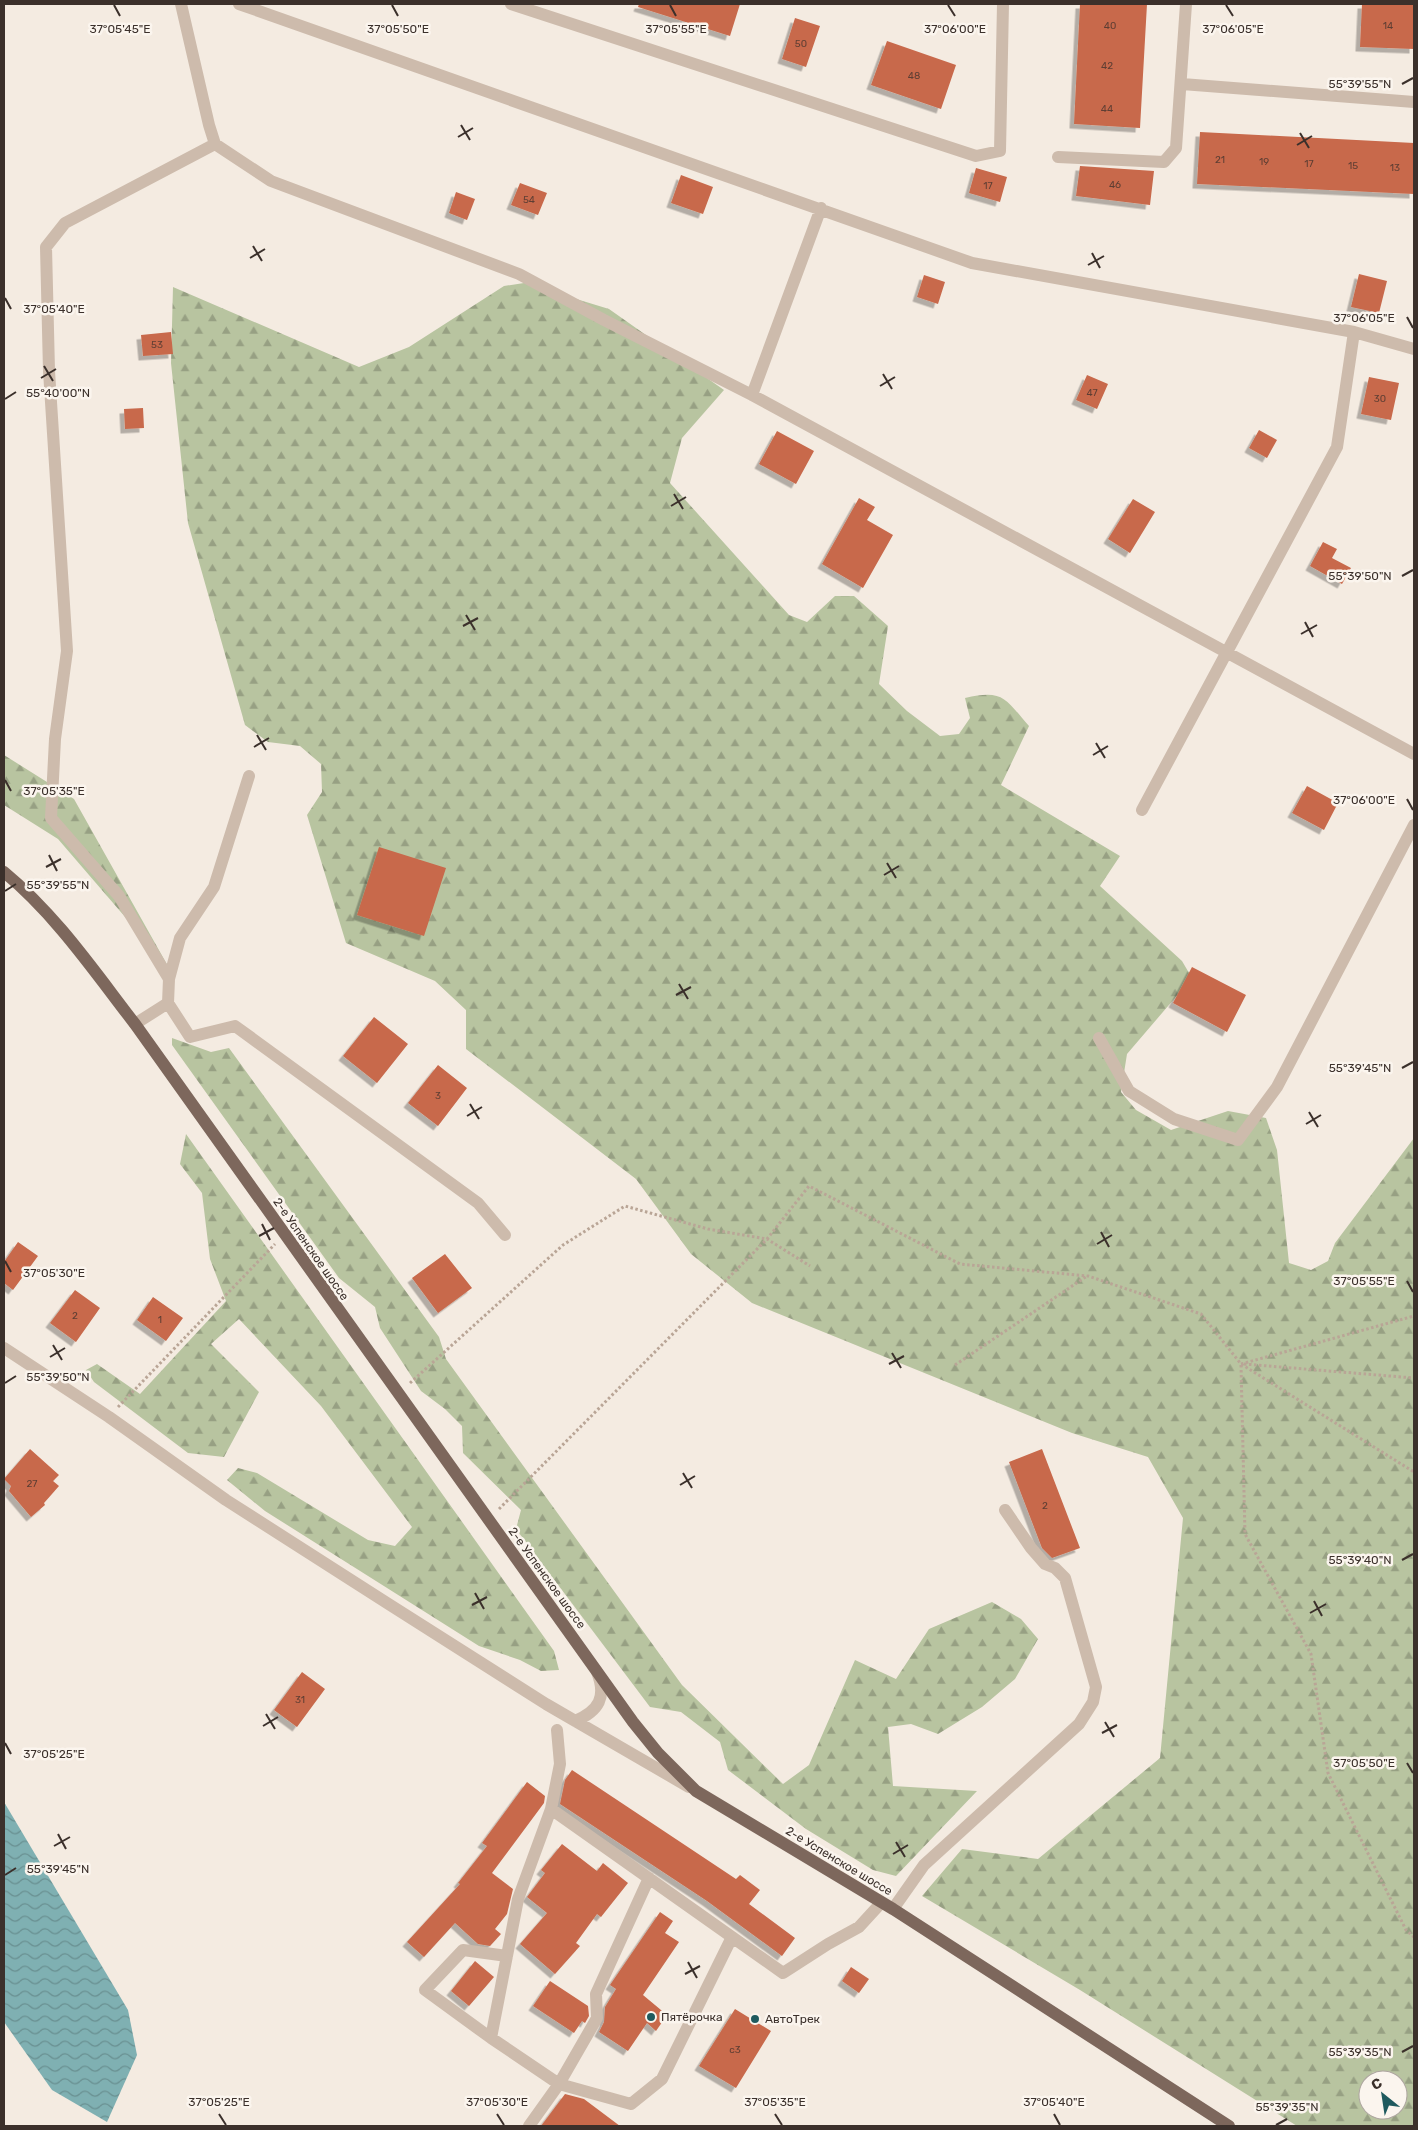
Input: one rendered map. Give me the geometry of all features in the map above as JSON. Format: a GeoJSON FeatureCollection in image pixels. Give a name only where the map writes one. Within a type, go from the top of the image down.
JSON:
{"type":"FeatureCollection","features":[{"type":"Feature","properties":{"kind":"main road","name":"2-е Успенское шоссе"},"geometry":{"type":"LineString","coordinates":[[4,872],[34,899],[68,937],[135,1024],[488,1520],[658,1753],[696,1790],[893,1909],[1229,2126]]}},
{"type":"Feature","properties":{"kind":"street"},"geometry":{"type":"LineString","coordinates":[[181,4],[208,125],[215,144],[271,181],[519,274],[604,320],[752,395],[1414,754]]}},
{"type":"Feature","properties":{"kind":"street"},"geometry":{"type":"LineString","coordinates":[[239,4],[821,208],[972,263],[1354,332],[1414,349]]}},
{"type":"Feature","properties":{"kind":"street"},"geometry":{"type":"LineString","coordinates":[[511,4],[976,156],[1000,152],[1003,4]]}},
{"type":"Feature","properties":{"kind":"street"},"geometry":{"type":"LineString","coordinates":[[1058,157],[1164,162],[1176,148],[1182,84],[1186,4]]}},
{"type":"Feature","properties":{"kind":"street"},"geometry":{"type":"LineString","coordinates":[[1182,84],[1414,102]]}},
{"type":"Feature","properties":{"kind":"street"},"geometry":{"type":"LineString","coordinates":[[169,979],[119,896],[51,818],[55,739],[67,651],[49,371],[46,247],[65,224],[215,144]]}},
{"type":"Feature","properties":{"kind":"street"},"geometry":{"type":"LineString","coordinates":[[752,395],[821,208]]}},
{"type":"Feature","properties":{"kind":"street"},"geometry":{"type":"LineString","coordinates":[[1142,810],[1337,448],[1354,332]]}},
{"type":"Feature","properties":{"kind":"street"},"geometry":{"type":"LineString","coordinates":[[249,776],[214,887],[180,938],[169,979],[168,1003],[190,1037],[235,1026],[478,1203],[505,1235]]}},
{"type":"Feature","properties":{"kind":"street"},"geometry":{"type":"LineString","coordinates":[[1099,1038],[1130,1091],[1174,1119],[1238,1140],[1277,1087],[1414,825]]}},
{"type":"Feature","properties":{"kind":"street"},"geometry":{"type":"LineString","coordinates":[[135,1024],[168,1003]]}},
{"type":"Feature","properties":{"kind":"street"},"geometry":{"type":"LineString","coordinates":[[4,1348],[109,1417],[226,1500],[386,1603],[575,1721],[696,1790]]}},
{"type":"Feature","properties":{"kind":"street"},"geometry":{"type":"LineString","coordinates":[[893,1909],[924,1865],[1079,1724],[1093,1702],[1096,1687],[1065,1578],[1056,1568],[1045,1564],[1030,1548],[1005,1510]]}},
{"type":"Feature","properties":{"kind":"street"},"geometry":{"type":"LineString","coordinates":[[575,1721],[593,1712],[600,1701],[601,1682],[597,1671]]}},
{"type":"Feature","properties":{"kind":"street"},"geometry":{"type":"LineString","coordinates":[[491,2038],[518,1899],[552,1809],[560,1764],[557,1730]]}},
{"type":"Feature","properties":{"kind":"street"},"geometry":{"type":"LineString","coordinates":[[552,1809],[783,1973],[828,1944],[859,1927],[881,1903]]}},
{"type":"Feature","properties":{"kind":"street"},"geometry":{"type":"LineString","coordinates":[[529,2126],[559,2084],[597,2018],[596,1994],[650,1878]]}},
{"type":"Feature","properties":{"kind":"street"},"geometry":{"type":"LineString","coordinates":[[507,1956],[463,1950],[425,1990],[559,2084],[631,2104],[662,2079],[732,1937]]}},
{"type":"Feature","properties":{"kind":"path"},"geometry":{"type":"LineString","coordinates":[[488,1520],[767,1239],[809,1186],[960,1264],[1088,1276],[1201,1314],[1241,1364],[1414,1472]]}},
{"type":"Feature","properties":{"kind":"path"},"geometry":{"type":"LineString","coordinates":[[398,1394],[563,1245],[625,1206],[708,1229],[767,1239],[810,1266]]}},
{"type":"Feature","properties":{"kind":"path"},"geometry":{"type":"LineString","coordinates":[[109,1417],[284,1234]]}},
{"type":"Feature","properties":{"kind":"path"},"geometry":{"type":"LineString","coordinates":[[955,1365],[1088,1276]]}},
{"type":"Feature","properties":{"kind":"path"},"geometry":{"type":"LineString","coordinates":[[1241,1364],[1414,1316]]}},
{"type":"Feature","properties":{"kind":"path"},"geometry":{"type":"LineString","coordinates":[[1241,1364],[1414,1378]]}},
{"type":"Feature","properties":{"kind":"path"},"geometry":{"type":"LineString","coordinates":[[1241,1364],[1245,1534],[1311,1654],[1328,1773],[1406,1930],[1414,1937]]}},
{"type":"Feature","properties":{"kind":"green space"},"geometry":{"type":"Polygon","coordinates":[[[524,283],[609,309],[724,390],[682,438],[670,483],[789,615],[807,622],[835,596],[854,596],[888,626],[879,684],[907,711],[940,736],[959,734],[970,718],[965,698],[978,696],[988,695],[1003,699],[1029,726],[1001,785],[1120,856],[1100,886],[1182,961],[1192,978],[1127,1054],[1121,1092],[1136,1110],[1171,1130],[1228,1111],[1266,1118],[1277,1150],[1289,1263],[1311,1270],[1328,1261],[1335,1243],[1414,1138],[1414,2126],[1297,2126],[1080,1990],[922,1896],[962,1849],[1038,1859],[1160,1758],[1183,1518],[1148,1457],[1072,1433],[752,1303],[691,1254],[636,1179],[466,1049],[466,1010],[435,981],[346,943],[307,815],[322,792],[321,764],[300,746],[268,742],[245,725],[188,523],[171,363],[173,287],[359,367],[409,347],[504,286],[524,283]]]}},
{"type":"Feature","properties":{"kind":"green space"},"geometry":{"type":"Polygon","coordinates":[[[4,755],[74,799],[169,968],[58,839],[4,805],[4,755]]]}},
{"type":"Feature","properties":{"kind":"green space"},"geometry":{"type":"Polygon","coordinates":[[[172,1038],[211,1052],[229,1048],[439,1337],[446,1359],[682,1685],[783,1784],[809,1765],[855,1660],[896,1679],[929,1629],[992,1602],[1021,1619],[1038,1639],[1015,1679],[982,1707],[938,1734],[911,1724],[888,1727],[893,1786],[977,1791],[896,1876],[873,1870],[806,1829],[728,1770],[720,1742],[681,1712],[650,1707],[516,1529],[521,1510],[463,1453],[462,1426],[445,1409],[421,1391],[380,1328],[375,1307],[339,1278],[172,1045],[172,1038]]]}},
{"type":"Feature","properties":{"kind":"green space"},"geometry":{"type":"Polygon","coordinates":[[[186,1134],[554,1651],[559,1670],[541,1671],[520,1660],[479,1646],[265,1511],[227,1480],[238,1468],[257,1473],[368,1540],[395,1546],[412,1527],[321,1406],[239,1319],[211,1344],[259,1392],[224,1457],[188,1453],[94,1382],[86,1370],[97,1364],[140,1394],[226,1301],[210,1259],[202,1193],[180,1164],[186,1134]]]}},
{"type":"Feature","properties":{"kind":"water"},"geometry":{"type":"Polygon","coordinates":[[[4,1802],[128,2010],[137,2055],[107,2122],[52,2090],[4,2022],[4,1802]]]}},
{"type":"Feature","properties":{"kind":"building"},"geometry":{"type":"Polygon","coordinates":[[[639,4],[740,4],[730,36],[638,7],[639,4]]]}},
{"type":"Feature","properties":{"kind":"building"},"geometry":{"type":"Polygon","coordinates":[[[1080,4],[1147,4],[1140,128],[1074,124],[1080,4]]]}},
{"type":"Feature","properties":{"kind":"building"},"geometry":{"type":"Polygon","coordinates":[[[1362,4],[1414,4],[1414,49],[1360,47],[1362,4]]]}},
{"type":"Feature","properties":{"kind":"building"},"geometry":{"type":"Polygon","coordinates":[[[795,18],[820,26],[806,67],[782,59],[795,18]]]}},
{"type":"Feature","properties":{"kind":"building"},"geometry":{"type":"Polygon","coordinates":[[[887,41],[956,65],[941,109],[871,85],[887,41]]]}},
{"type":"Feature","properties":{"kind":"building"},"geometry":{"type":"Polygon","coordinates":[[[1200,132],[1414,143],[1414,194],[1197,184],[1200,132]]]}},
{"type":"Feature","properties":{"kind":"building"},"geometry":{"type":"Polygon","coordinates":[[[1080,166],[1154,171],[1150,205],[1076,196],[1080,166]]]}},
{"type":"Feature","properties":{"kind":"building"},"geometry":{"type":"Polygon","coordinates":[[[976,168],[1007,177],[1000,202],[969,193],[976,168]]]}},
{"type":"Feature","properties":{"kind":"building"},"geometry":{"type":"Polygon","coordinates":[[[681,175],[713,187],[703,214],[671,203],[681,175]]]}},
{"type":"Feature","properties":{"kind":"building"},"geometry":{"type":"Polygon","coordinates":[[[520,183],[547,193],[538,215],[511,205],[520,183]]]}},
{"type":"Feature","properties":{"kind":"building"},"geometry":{"type":"Polygon","coordinates":[[[456,192],[475,199],[467,220],[449,213],[456,192]]]}},
{"type":"Feature","properties":{"kind":"building"},"geometry":{"type":"Polygon","coordinates":[[[1359,274],[1387,281],[1379,313],[1351,307],[1359,274]]]}},
{"type":"Feature","properties":{"kind":"building"},"geometry":{"type":"Polygon","coordinates":[[[924,275],[945,282],[938,304],[917,297],[924,275]]]}},
{"type":"Feature","properties":{"kind":"building"},"geometry":{"type":"Polygon","coordinates":[[[171,332],[173,354],[143,356],[141,335],[171,332]]]}},
{"type":"Feature","properties":{"kind":"building"},"geometry":{"type":"Polygon","coordinates":[[[1087,375],[1108,384],[1097,409],[1076,400],[1087,375]]]}},
{"type":"Feature","properties":{"kind":"building"},"geometry":{"type":"Polygon","coordinates":[[[1369,377],[1399,383],[1391,420],[1361,414],[1369,377]]]}},
{"type":"Feature","properties":{"kind":"building"},"geometry":{"type":"Polygon","coordinates":[[[143,408],[144,428],[125,429],[124,409],[143,408]]]}},
{"type":"Feature","properties":{"kind":"building"},"geometry":{"type":"Polygon","coordinates":[[[1259,430],[1277,440],[1267,458],[1249,448],[1259,430]]]}},
{"type":"Feature","properties":{"kind":"building"},"geometry":{"type":"Polygon","coordinates":[[[777,431],[814,451],[796,484],[759,464],[777,431]]]}},
{"type":"Feature","properties":{"kind":"building"},"geometry":{"type":"Polygon","coordinates":[[[859,498],[875,507],[867,520],[893,535],[863,588],[822,564],[859,498]]]}},
{"type":"Feature","properties":{"kind":"building"},"geometry":{"type":"Polygon","coordinates":[[[1133,499],[1155,512],[1130,553],[1108,539],[1133,499]]]}},
{"type":"Feature","properties":{"kind":"building"},"geometry":{"type":"Polygon","coordinates":[[[1323,542],[1337,549],[1332,558],[1351,568],[1342,584],[1310,566],[1323,542]]]}},
{"type":"Feature","properties":{"kind":"building"},"geometry":{"type":"Polygon","coordinates":[[[1307,786],[1338,803],[1324,830],[1292,813],[1307,786]]]}},
{"type":"Feature","properties":{"kind":"building"},"geometry":{"type":"Polygon","coordinates":[[[379,847],[446,868],[424,936],[357,915],[379,847]]]}},
{"type":"Feature","properties":{"kind":"building"},"geometry":{"type":"Polygon","coordinates":[[[1192,967],[1246,995],[1227,1032],[1173,1003],[1192,967]]]}},
{"type":"Feature","properties":{"kind":"building"},"geometry":{"type":"Polygon","coordinates":[[[374,1017],[408,1044],[377,1083],[343,1056],[374,1017]]]}},
{"type":"Feature","properties":{"kind":"building"},"geometry":{"type":"Polygon","coordinates":[[[438,1065],[467,1088],[438,1126],[408,1103],[438,1065]]]}},
{"type":"Feature","properties":{"kind":"building"},"geometry":{"type":"Polygon","coordinates":[[[18,1242],[38,1256],[13,1290],[4,1283],[4,1262],[18,1242]]]}},
{"type":"Feature","properties":{"kind":"building"},"geometry":{"type":"Polygon","coordinates":[[[445,1254],[472,1288],[438,1313],[412,1278],[445,1254]]]}},
{"type":"Feature","properties":{"kind":"building"},"geometry":{"type":"Polygon","coordinates":[[[75,1290],[100,1308],[76,1342],[50,1323],[75,1290]]]}},
{"type":"Feature","properties":{"kind":"building"},"geometry":{"type":"Polygon","coordinates":[[[153,1297],[183,1318],[166,1341],[137,1320],[153,1297]]]}},
{"type":"Feature","properties":{"kind":"building"},"geometry":{"type":"Polygon","coordinates":[[[30,1449],[59,1475],[53,1481],[59,1486],[44,1503],[45,1505],[31,1517],[9,1491],[11,1486],[4,1479],[30,1449]]]}},
{"type":"Feature","properties":{"kind":"building"},"geometry":{"type":"Polygon","coordinates":[[[1042,1449],[1080,1548],[1052,1558],[1042,1548],[1009,1462],[1042,1449]]]}},
{"type":"Feature","properties":{"kind":"building"},"geometry":{"type":"Polygon","coordinates":[[[302,1672],[325,1689],[297,1727],[274,1710],[302,1672]]]}},
{"type":"Feature","properties":{"kind":"building"},"geometry":{"type":"Polygon","coordinates":[[[572,1770],[736,1879],[740,1875],[760,1890],[749,1904],[795,1938],[782,1956],[707,1901],[560,1804],[565,1780],[572,1770]]]}},
{"type":"Feature","properties":{"kind":"building"},"geometry":{"type":"Polygon","coordinates":[[[527,1782],[545,1796],[544,1803],[492,1873],[513,1889],[507,1914],[495,1929],[501,1934],[490,1946],[478,1944],[455,1923],[424,1957],[407,1942],[460,1884],[458,1883],[487,1846],[482,1843],[527,1782]]]}},
{"type":"Feature","properties":{"kind":"building"},"geometry":{"type":"Polygon","coordinates":[[[562,1844],[597,1871],[603,1863],[628,1883],[601,1917],[597,1914],[576,1943],[580,1946],[555,1974],[520,1944],[547,1913],[527,1897],[545,1873],[541,1870],[562,1844]]]}},
{"type":"Feature","properties":{"kind":"building"},"geometry":{"type":"Polygon","coordinates":[[[660,1912],[673,1921],[665,1933],[679,1942],[643,1995],[667,2015],[656,2031],[647,2023],[628,2051],[599,2032],[604,2022],[605,2007],[616,1989],[610,1985],[660,1912]]]}},
{"type":"Feature","properties":{"kind":"building"},"geometry":{"type":"Polygon","coordinates":[[[475,1961],[494,1977],[469,2006],[451,1991],[475,1961]]]}},
{"type":"Feature","properties":{"kind":"building"},"geometry":{"type":"Polygon","coordinates":[[[851,1967],[869,1979],[859,1993],[842,1981],[851,1967]]]}},
{"type":"Feature","properties":{"kind":"building"},"geometry":{"type":"Polygon","coordinates":[[[550,1981],[588,2006],[589,2016],[585,2023],[582,2021],[574,2033],[533,2006],[550,1981]]]}},
{"type":"Feature","properties":{"kind":"building"},"geometry":{"type":"Polygon","coordinates":[[[735,2009],[771,2031],[736,2088],[699,2066],[735,2009]]]}},
{"type":"Feature","properties":{"kind":"building"},"geometry":{"type":"Polygon","coordinates":[[[565,2094],[584,2099],[620,2126],[541,2126],[565,2094]]]}},
{"type":"Feature","properties":{"kind":"place","name":"Пятёрочка"},"geometry":{"type":"Point","coordinates":[651,2017]}},
{"type":"Feature","properties":{"kind":"place","name":"АвтоТрек"},"geometry":{"type":"Point","coordinates":[755,2019]}}]}
